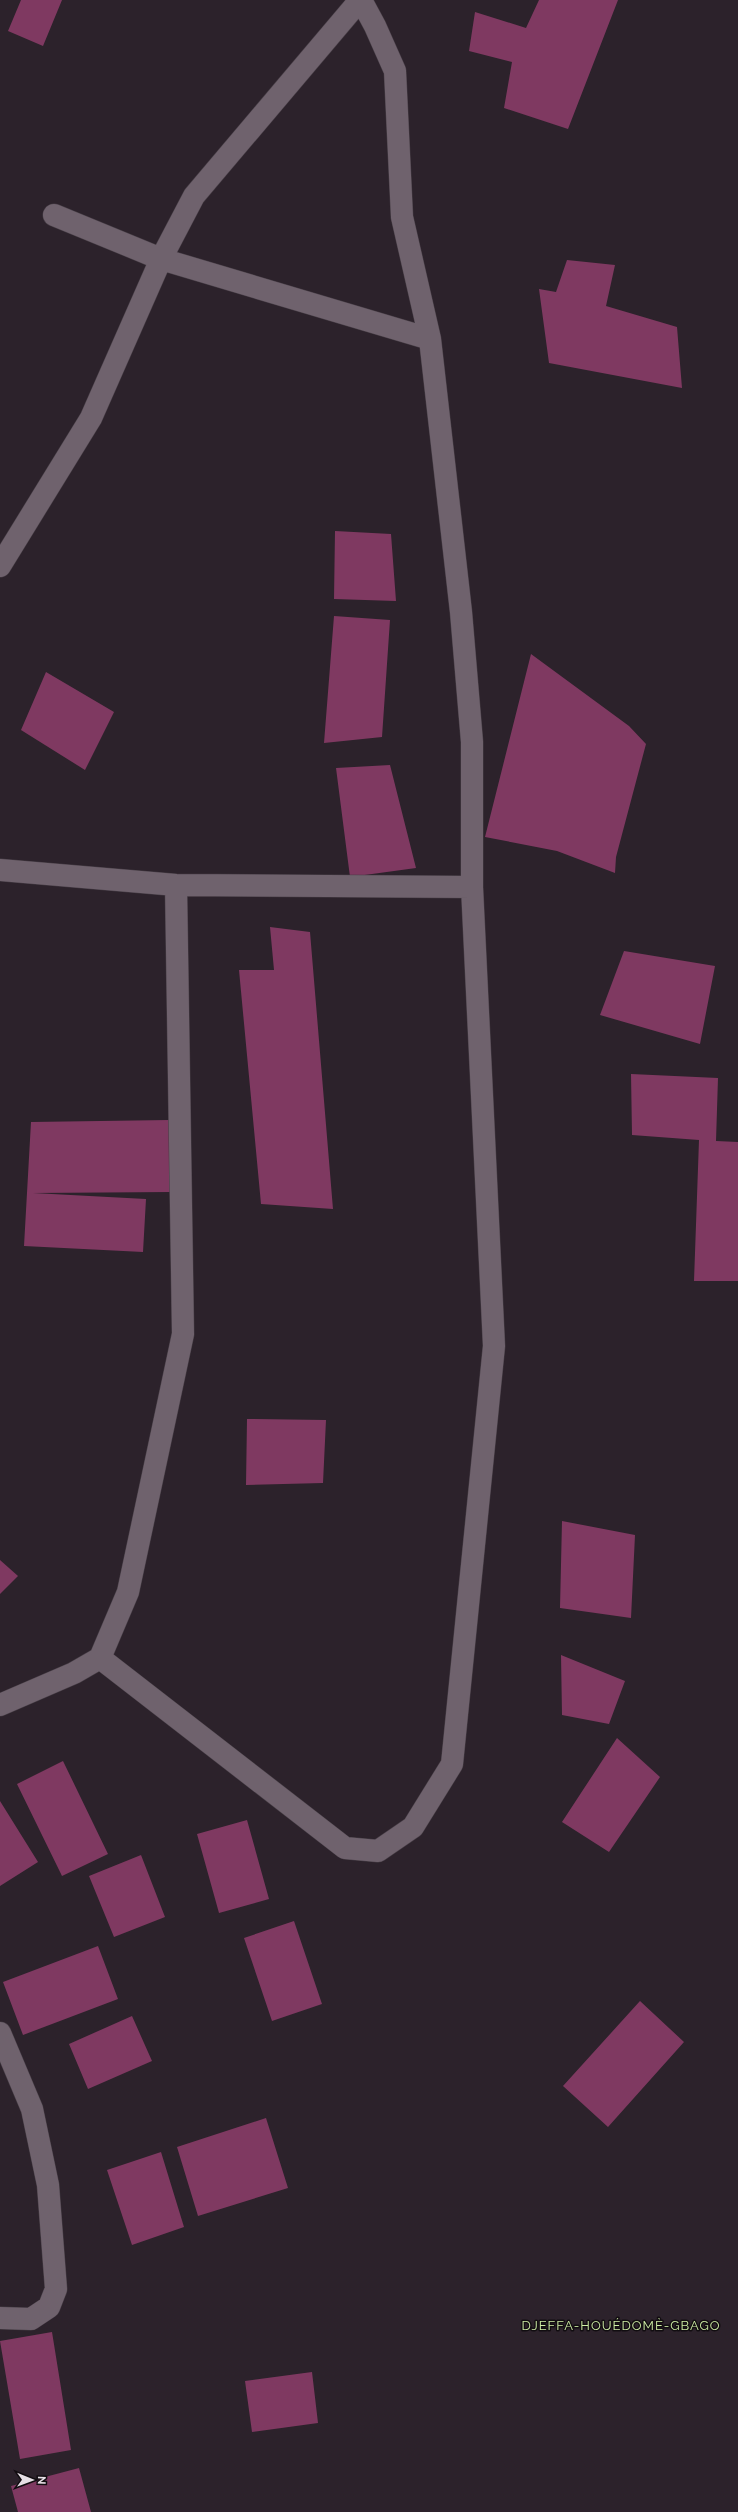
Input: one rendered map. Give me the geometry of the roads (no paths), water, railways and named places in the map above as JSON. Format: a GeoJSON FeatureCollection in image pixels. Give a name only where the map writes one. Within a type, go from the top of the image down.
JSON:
{"type":"FeatureCollection","features":[{"type":"Feature","properties":{"kind":"street"},"geometry":{"type":"LineString","coordinates":[[0,566],[91,418],[161,259],[194,196],[361,0],[375,26],[395,71],[402,217],[430,338],[461,612],[472,742],[472,887],[494,1346],[452,1764],[413,1827],[378,1851],[345,1848],[100,1658]]}},
{"type":"Feature","properties":{"kind":"street"},"geometry":{"type":"LineString","coordinates":[[54,215],[161,259],[430,338]]}},
{"type":"Feature","properties":{"kind":"street"},"geometry":{"type":"LineString","coordinates":[[0,870],[176,885],[472,887]]}},
{"type":"Feature","properties":{"kind":"street"},"geometry":{"type":"LineString","coordinates":[[0,1705],[74,1673],[100,1658],[128,1592],[183,1334],[176,885]]}},
{"type":"Feature","properties":{"kind":"street"},"geometry":{"type":"LineString","coordinates":[[0,2033],[32,2109],[48,2186],[56,2289],[49,2307],[31,2319],[0,2318]]}},
{"type":"Feature","properties":{"kind":"district","name":"DJEFFA-HOUÉDOMÈ-GBAGO"},"geometry":{"type":"Point","coordinates":[621,2325]}}]}
